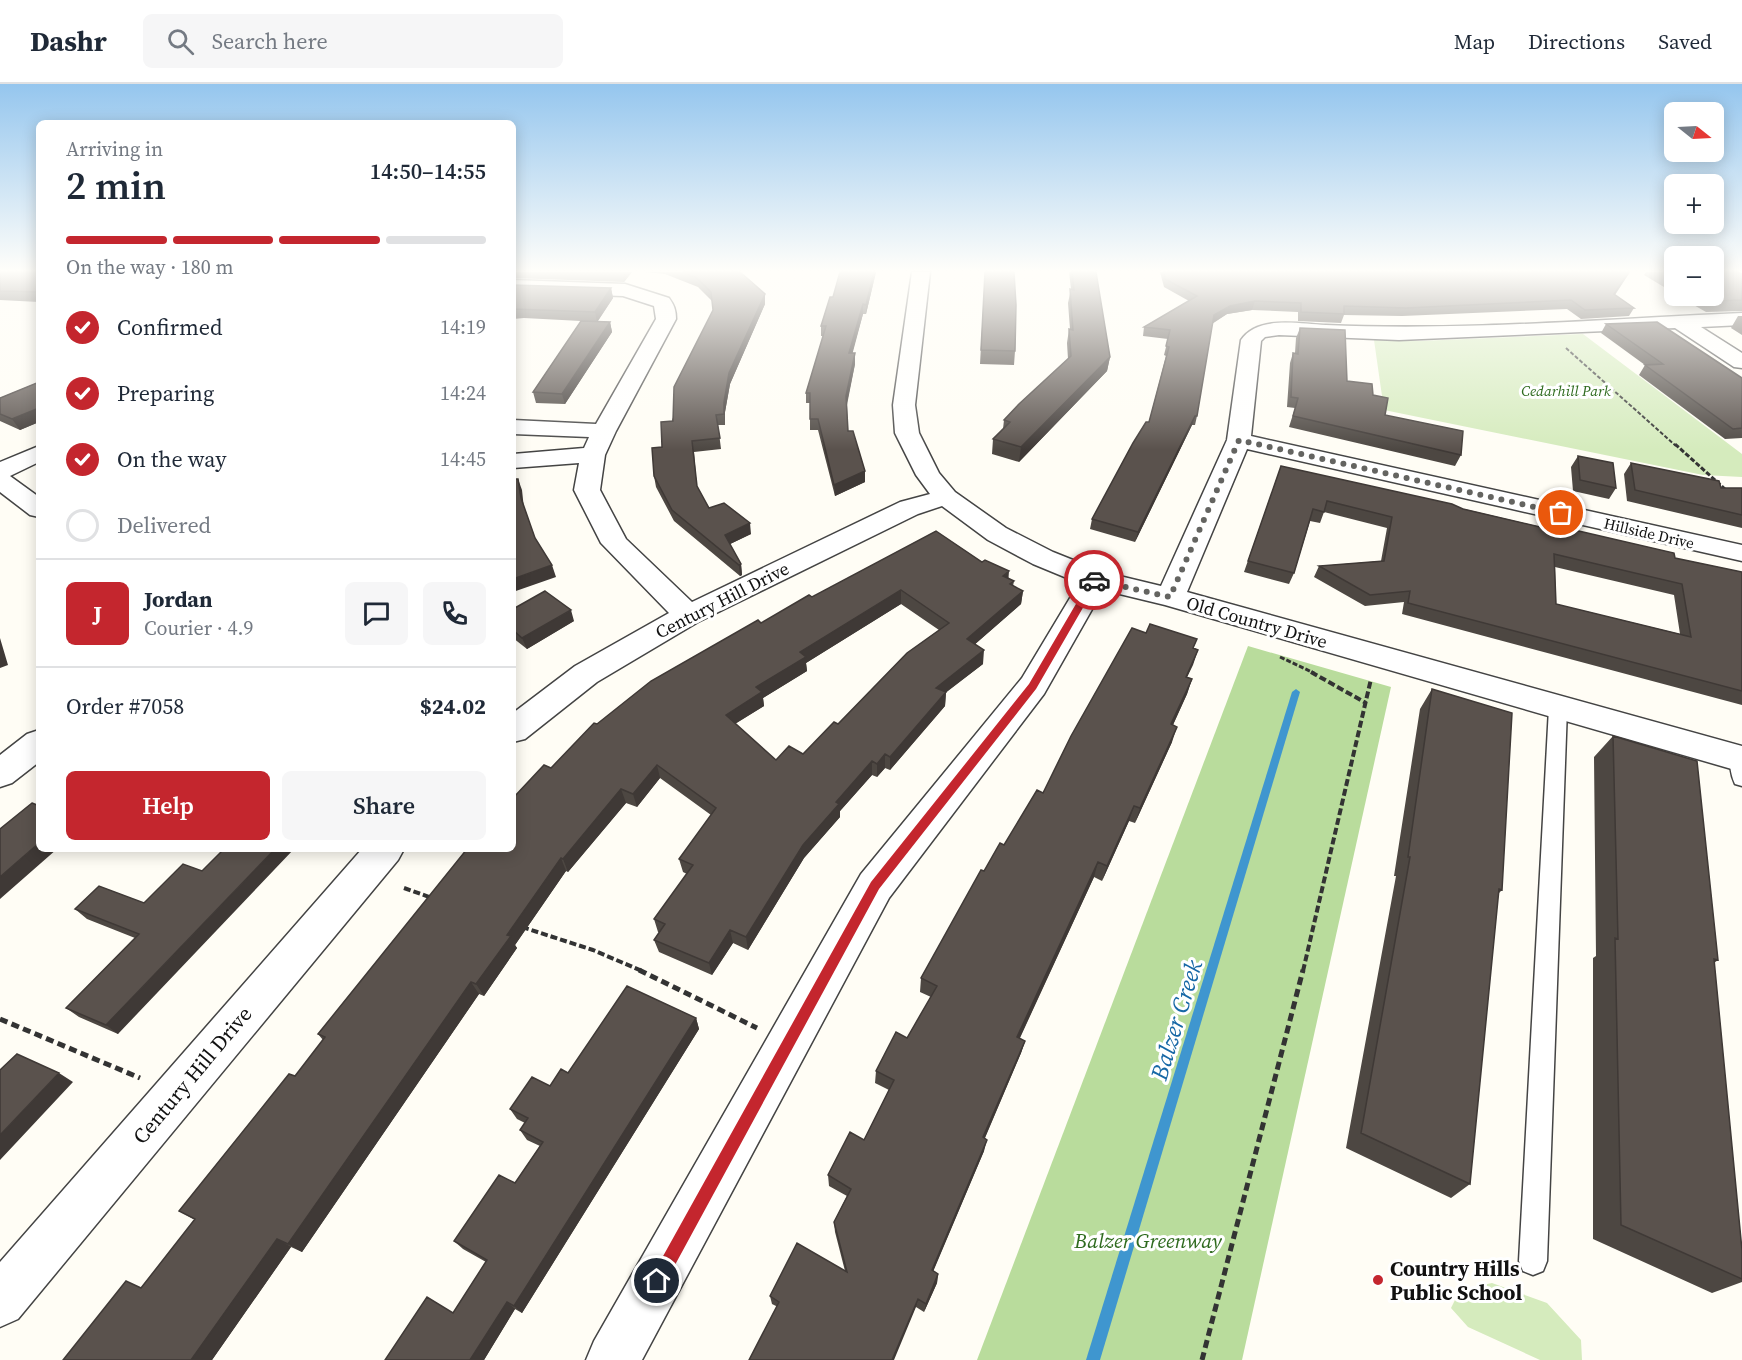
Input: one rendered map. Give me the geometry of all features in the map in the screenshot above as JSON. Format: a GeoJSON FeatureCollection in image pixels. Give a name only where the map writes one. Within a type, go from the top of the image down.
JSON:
{"type":"FeatureCollection","features":[{"type":"Feature","properties":{"kind":"street"},"geometry":{"type":"LineString","coordinates":[[659,332],[604,431],[593,455],[586,490],[615,543],[688,615]]}},
{"type":"Feature","properties":{"kind":"street","name":"Old Country Drive"},"geometry":{"type":"LineString","coordinates":[[913,332],[904,405],[907,434],[928,475],[946,497],[997,534],[1043,558],[1095,579],[1170,597],[1558,708],[1741,766]]}},
{"type":"Feature","properties":{"kind":"street"},"geometry":{"type":"LineString","coordinates":[[1170,597],[1239,440],[1251,340],[1263,332]]}},
{"type":"Feature","properties":{"kind":"street"},"geometry":{"type":"LineString","coordinates":[[1340,332],[1399,334],[1458,332]]}},
{"type":"Feature","properties":{"kind":"street"},"geometry":{"type":"LineString","coordinates":[[1695,332],[1742,362]]}},
{"type":"Feature","properties":{"kind":"street"},"geometry":{"type":"LineString","coordinates":[[516,427],[604,431]]}},
{"type":"Feature","properties":{"kind":"street","name":"Hillside Drive"},"geometry":{"type":"LineString","coordinates":[[1239,440],[1742,554]]}},
{"type":"Feature","properties":{"kind":"street"},"geometry":{"type":"LineString","coordinates":[[0,471],[36,454]]}},
{"type":"Feature","properties":{"kind":"street"},"geometry":{"type":"LineString","coordinates":[[516,461],[593,455]]}},
{"type":"Feature","properties":{"kind":"street"},"geometry":{"type":"LineString","coordinates":[[0,480],[36,506]]}},
{"type":"Feature","properties":{"kind":"street","name":"Century Hill Drive"},"geometry":{"type":"LineString","coordinates":[[516,728],[586,674],[688,615],[909,508],[946,497]]}},
{"type":"Feature","properties":{"kind":"street"},"geometry":{"type":"LineString","coordinates":[[614,1360],[875,886],[1033,686],[1095,579]]}},
{"type":"Feature","properties":{"kind":"street"},"geometry":{"type":"LineString","coordinates":[[0,774],[36,745]]}},
{"type":"Feature","properties":{"kind":"street","name":"Century Hill Drive"},"geometry":{"type":"LineString","coordinates":[[0,1301],[382,852]]}},
{"type":"Feature","properties":{"kind":"lane"},"geometry":{"type":"LineString","coordinates":[[1533,1261],[1558,708]]}},
{"type":"Feature","properties":{"kind":"path"},"geometry":{"type":"LineString","coordinates":[[1547,332],[1733,497]]}},
{"type":"Feature","properties":{"kind":"path"},"geometry":{"type":"LineString","coordinates":[[1202,1360],[1320,906],[1376,656]]}},
{"type":"Feature","properties":{"kind":"path"},"geometry":{"type":"LineString","coordinates":[[1279,657],[1332,682],[1366,703]]}},
{"type":"Feature","properties":{"kind":"path"},"geometry":{"type":"LineString","coordinates":[[404,888],[438,899]]}},
{"type":"Feature","properties":{"kind":"path"},"geometry":{"type":"LineString","coordinates":[[515,925],[593,950],[654,976],[789,1045]]}},
{"type":"Feature","properties":{"kind":"path"},"geometry":{"type":"LineString","coordinates":[[0,1019],[178,1092]]}},
{"type":"Feature","properties":{"kind":"green space","name":"Cedarhill Park"},"geometry":{"type":"Polygon","coordinates":[[[1583,334],[1742,454],[1742,477],[1703,475],[1384,410],[1374,340],[1419,341],[1583,334]]]}},
{"type":"Feature","properties":{"kind":"green space","name":"Balzer Greenway"},"geometry":{"type":"Polygon","coordinates":[[[1248,646],[1391,687],[1242,1360],[977,1360],[1248,646]]]}},
{"type":"Feature","properties":{"kind":"green space"},"geometry":{"type":"Polygon","coordinates":[[[1492,1283],[1547,1303],[1581,1340],[1582,1360],[1540,1360],[1468,1327],[1451,1308],[1460,1290],[1492,1283]]]}},
{"type":"Feature","properties":{"kind":"building"},"geometry":{"type":"Polygon","coordinates":[[[574,332],[604,332],[562,394],[533,392],[574,332]]]}},
{"type":"Feature","properties":{"kind":"building"},"geometry":{"type":"Polygon","coordinates":[[[702,332],[748,332],[729,373],[724,414],[716,415],[720,438],[692,441],[697,486],[709,508],[724,503],[750,523],[725,535],[741,564],[739,565],[672,510],[654,476],[652,448],[662,447],[661,422],[673,421],[674,387],[702,332]]]}},
{"type":"Feature","properties":{"kind":"building"},"geometry":{"type":"Polygon","coordinates":[[[824,332],[855,332],[849,353],[855,353],[846,396],[848,431],[853,431],[865,471],[834,485],[818,419],[810,419],[810,393],[806,393],[824,332]]]}},
{"type":"Feature","properties":{"kind":"building"},"geometry":{"type":"Polygon","coordinates":[[[982,332],[1015,332],[1015,351],[981,350],[982,332]]]}},
{"type":"Feature","properties":{"kind":"building"},"geometry":{"type":"Polygon","coordinates":[[[1069,332],[1106,332],[1110,357],[1021,447],[993,439],[1010,422],[1004,420],[1019,404],[1071,356],[1069,332]]]}},
{"type":"Feature","properties":{"kind":"building"},"geometry":{"type":"Polygon","coordinates":[[[1170,332],[1211,332],[1197,416],[1138,532],[1092,519],[1133,443],[1146,422],[1149,422],[1169,347],[1166,346],[1170,332]]]}},
{"type":"Feature","properties":{"kind":"building"},"geometry":{"type":"Polygon","coordinates":[[[1300,332],[1345,332],[1347,381],[1372,384],[1373,395],[1388,398],[1385,415],[1463,431],[1461,455],[1293,416],[1298,398],[1291,397],[1293,353],[1298,354],[1300,332]]]}},
{"type":"Feature","properties":{"kind":"building"},"geometry":{"type":"Polygon","coordinates":[[[1617,332],[1671,332],[1742,378],[1742,428],[1733,429],[1645,365],[1663,364],[1617,332]]]}},
{"type":"Feature","properties":{"kind":"building"},"geometry":{"type":"Polygon","coordinates":[[[36,383],[36,409],[12,419],[0,414],[0,398],[36,383]]]}},
{"type":"Feature","properties":{"kind":"building"},"geometry":{"type":"Polygon","coordinates":[[[1578,456],[1613,463],[1616,488],[1580,480],[1578,456]]]}},
{"type":"Feature","properties":{"kind":"building"},"geometry":{"type":"Polygon","coordinates":[[[1631,463],[1719,481],[1721,488],[1742,488],[1742,515],[1635,490],[1631,463]]]}},
{"type":"Feature","properties":{"kind":"building"},"geometry":{"type":"Polygon","coordinates":[[[1281,466],[1452,504],[1463,509],[1570,534],[1570,529],[1674,553],[1675,558],[1742,572],[1742,691],[1408,603],[1410,591],[1370,595],[1319,566],[1384,561],[1392,517],[1327,501],[1324,512],[1313,509],[1294,573],[1248,561],[1281,466]],[[1554,554],[1556,604],[1691,637],[1682,584],[1554,554]]]}},
{"type":"Feature","properties":{"kind":"building"},"geometry":{"type":"Polygon","coordinates":[[[516,479],[518,479],[521,498],[535,538],[552,565],[516,578],[516,479]]]}},
{"type":"Feature","properties":{"kind":"building"},"geometry":{"type":"Polygon","coordinates":[[[936,531],[982,562],[985,560],[1009,571],[1003,576],[1014,581],[1010,584],[1023,591],[967,639],[984,650],[936,688],[946,692],[890,757],[885,754],[877,764],[872,761],[836,802],[839,804],[803,845],[746,937],[730,930],[709,963],[654,940],[665,924],[654,919],[693,865],[679,859],[716,808],[657,765],[633,794],[621,789],[563,859],[561,858],[507,935],[511,936],[476,984],[471,982],[288,1244],[277,1239],[191,1360],[63,1360],[126,1281],[141,1288],[195,1219],[179,1211],[289,1074],[295,1076],[325,1037],[318,1034],[465,852],[516,852],[516,795],[544,765],[551,768],[594,723],[597,724],[651,681],[758,620],[761,623],[809,595],[812,597],[936,531]],[[901,590],[800,652],[806,657],[756,687],[762,692],[726,715],[776,760],[789,746],[803,754],[834,722],[838,724],[907,653],[949,623],[901,590]]]}},
{"type":"Feature","properties":{"kind":"building"},"geometry":{"type":"Polygon","coordinates":[[[545,591],[571,610],[522,638],[516,633],[516,607],[545,591]]]}},
{"type":"Feature","properties":{"kind":"building"},"geometry":{"type":"Polygon","coordinates":[[[1150,624],[1197,639],[1193,648],[1198,650],[1186,677],[1192,679],[1171,724],[1177,727],[1140,808],[1134,806],[1107,866],[1098,862],[1017,1037],[1025,1041],[983,1137],[987,1140],[932,1270],[938,1274],[926,1304],[918,1299],[892,1360],[749,1360],[779,1302],[770,1296],[797,1243],[847,1272],[834,1222],[851,1189],[828,1175],[850,1132],[864,1140],[894,1080],[876,1071],[896,1032],[907,1038],[937,986],[921,978],[981,870],[984,871],[1000,843],[1004,845],[1037,790],[1043,793],[1071,736],[1132,628],[1146,633],[1150,624]]]}},
{"type":"Feature","properties":{"kind":"building"},"geometry":{"type":"Polygon","coordinates":[[[1432,689],[1512,713],[1502,890],[1499,889],[1470,1184],[1361,1133],[1410,857],[1408,857],[1432,689]]]}},
{"type":"Feature","properties":{"kind":"building"},"geometry":{"type":"Polygon","coordinates":[[[1613,736],[1697,761],[1718,960],[1714,959],[1742,1250],[1742,1279],[1621,1225],[1613,736]]]}},
{"type":"Feature","properties":{"kind":"building"},"geometry":{"type":"Polygon","coordinates":[[[32,803],[36,805],[36,846],[0,877],[0,829],[32,803]]]}},
{"type":"Feature","properties":{"kind":"building"},"geometry":{"type":"Polygon","coordinates":[[[221,852],[272,852],[106,1025],[66,1008],[139,934],[75,909],[99,886],[144,903],[183,864],[202,871],[221,852]]]}},
{"type":"Feature","properties":{"kind":"building"},"geometry":{"type":"Polygon","coordinates":[[[627,986],[696,1018],[514,1306],[507,1302],[470,1360],[385,1360],[427,1297],[453,1313],[487,1260],[454,1241],[499,1175],[515,1183],[543,1142],[520,1130],[528,1118],[510,1109],[532,1077],[550,1086],[561,1069],[568,1073],[627,986]]]}},
{"type":"Feature","properties":{"kind":"building"},"geometry":{"type":"Polygon","coordinates":[[[17,1054],[59,1073],[0,1135],[0,1070],[17,1054]]]}},
{"type":"Feature","properties":{"kind":"waterway","name":"Balzer Creek"},"geometry":{"type":"LineString","coordinates":[[1093,1360],[1296,692]]}},
{"type":"Feature","properties":{"kind":"way so far"},"geometry":{"type":"LineString","coordinates":[[1094,580],[1170,597],[1239,440],[1561,513]]}},
{"type":"Feature","properties":{"kind":"place","name":"Country Hills Public School"},"geometry":{"type":"Point","coordinates":[1378,1280]}},
{"type":"Feature","properties":{"kind":"route"},"geometry":{"type":"LineString","coordinates":[[657,1281],[875,886],[1033,686],[1094,580]]}}]}
